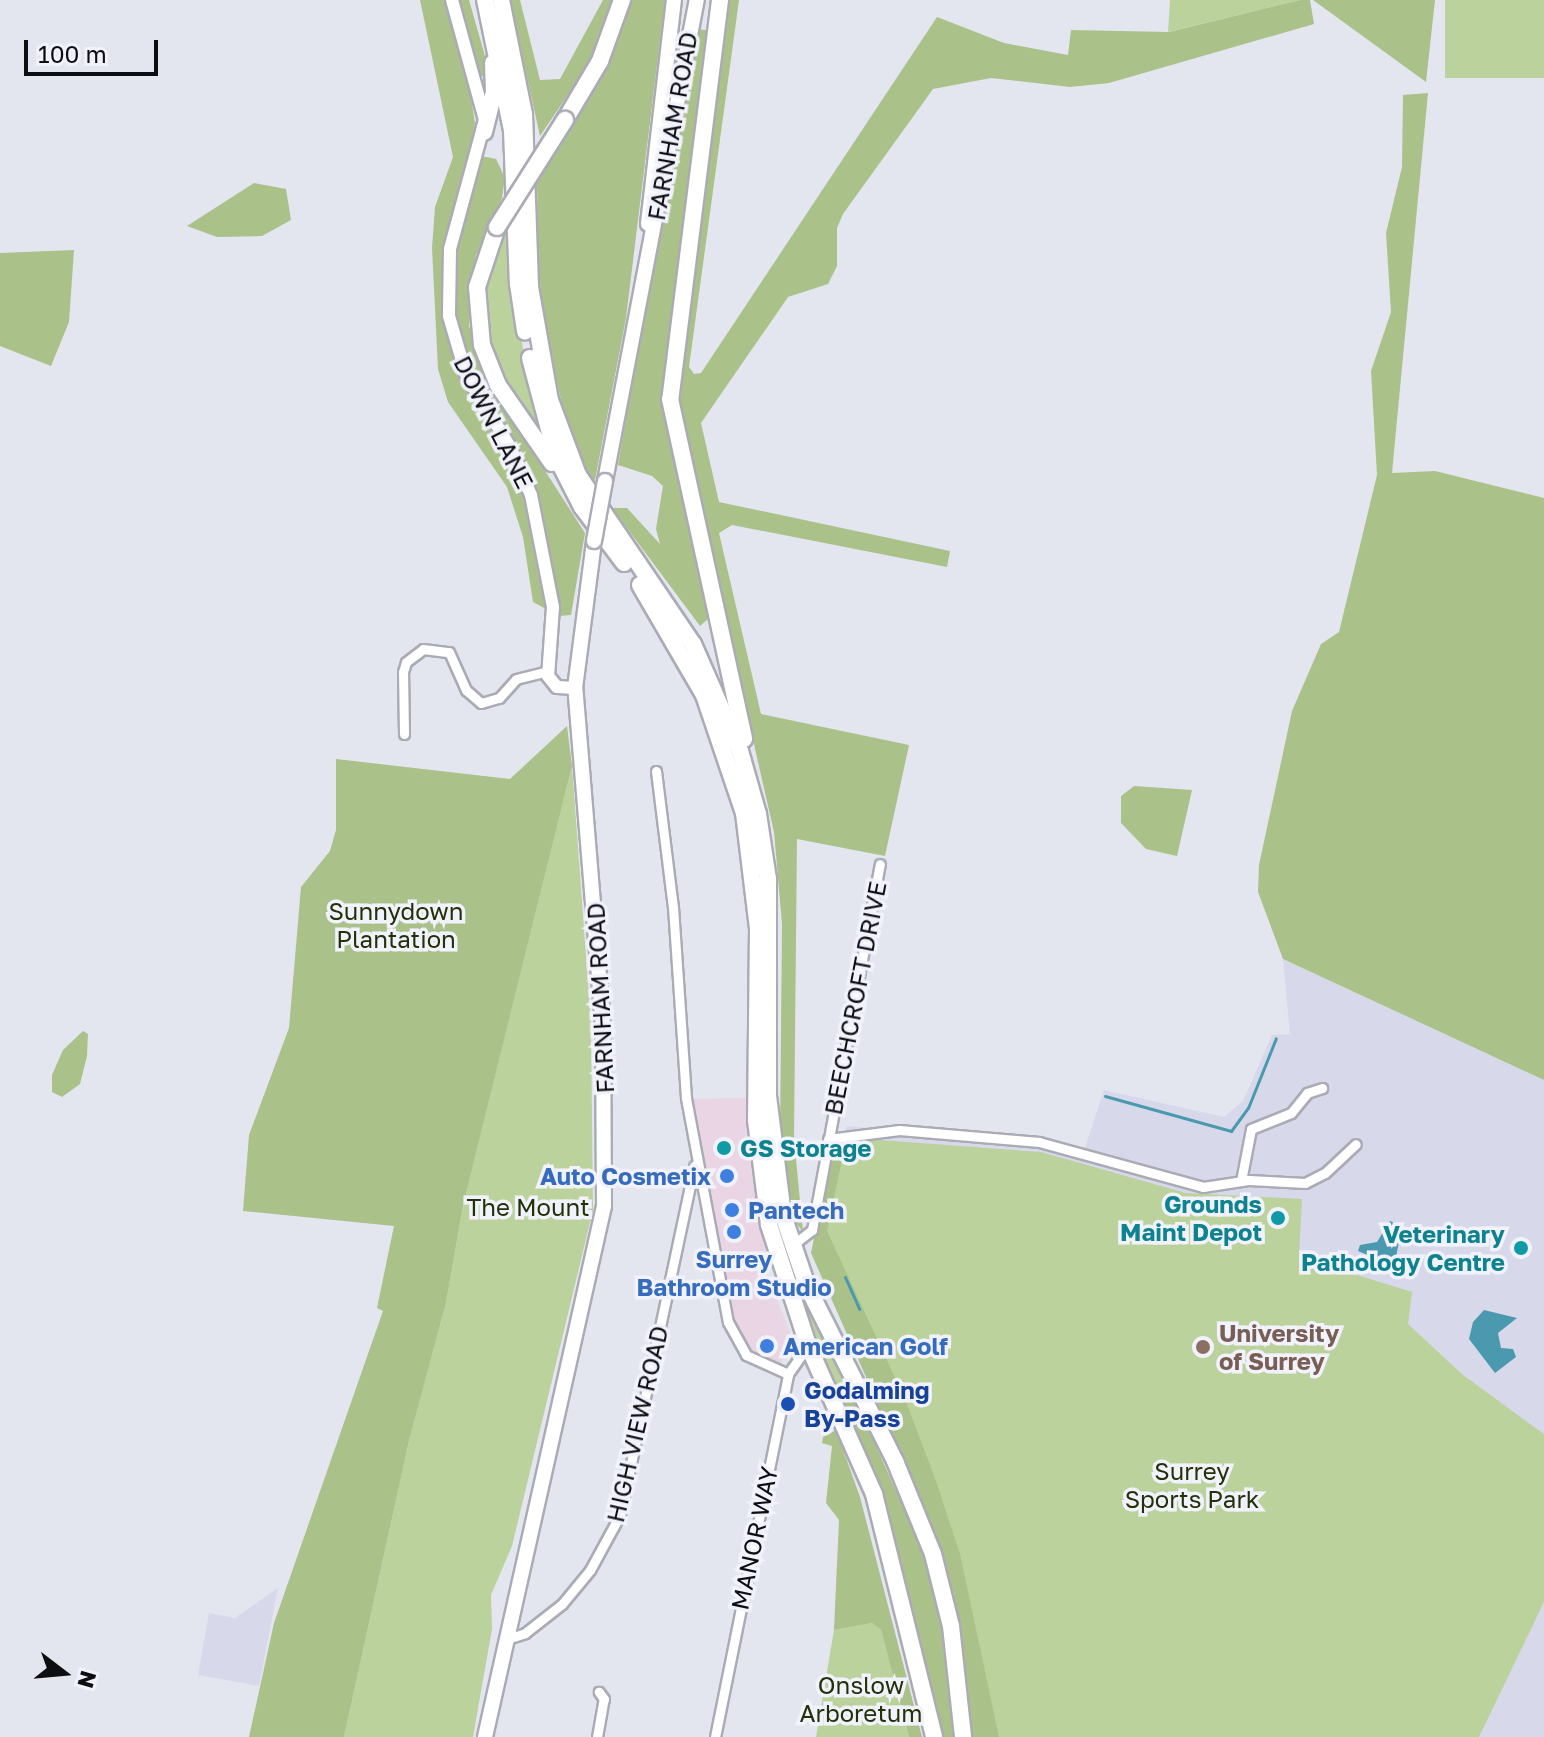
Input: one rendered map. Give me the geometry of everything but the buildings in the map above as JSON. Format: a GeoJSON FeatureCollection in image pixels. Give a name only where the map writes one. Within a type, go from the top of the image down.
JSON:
{"type":"FeatureCollection","features":[{"type":"Feature","properties":{"kind":"highway"},"geometry":{"type":"LineString","coordinates":[[483,0],[494,77],[484,132]]}},
{"type":"Feature","properties":{"kind":"highway"},"geometry":{"type":"LineString","coordinates":[[483,0],[512,130],[518,284],[530,356],[550,440],[582,507]]}},
{"type":"Feature","properties":{"kind":"highway"},"geometry":{"type":"LineString","coordinates":[[501,0],[524,114],[532,310],[557,424],[592,498],[699,656],[735,734],[753,796]]}},
{"type":"Feature","properties":{"kind":"highway"},"geometry":{"type":"LineString","coordinates":[[622,0],[600,61],[497,227],[477,287],[485,354],[504,395],[681,649],[714,719],[744,813],[757,900],[757,1144],[808,1345],[874,1494],[934,1737]]}},
{"type":"Feature","properties":{"kind":"highway"},"geometry":{"type":"LineString","coordinates":[[720,0],[670,399],[753,796],[770,910],[771,1140],[784,1250],[927,1538],[951,1626],[963,1737]]}},
{"type":"Feature","properties":{"kind":"main road","name":"FARNHAM ROAD"},"geometry":{"type":"LineString","coordinates":[[648,253],[648,205],[674,0]]}},
{"type":"Feature","properties":{"kind":"main road","name":"FARNHAM ROAD"},"geometry":{"type":"LineString","coordinates":[[485,1737],[504,1640],[604,1206],[602,1009],[575,688],[594,541],[697,0]]}},
{"type":"Feature","properties":{"kind":"street","name":"DOWN LANE"},"geometry":{"type":"LineString","coordinates":[[452,0],[484,112],[484,132],[453,236],[447,306],[466,374],[510,447],[531,495],[553,607],[547,671]]}},
{"type":"Feature","properties":{"kind":"street"},"geometry":{"type":"LineString","coordinates":[[404,734],[403,672],[406,662],[423,649],[449,652],[466,690],[481,703],[499,698],[516,679],[547,671],[557,687],[575,688]]}},
{"type":"Feature","properties":{"kind":"street","name":"HIGH VIEW ROAD"},"geometry":{"type":"LineString","coordinates":[[656,771],[673,907],[680,1052],[695,1162],[732,1335],[754,1362],[788,1374]]}},
{"type":"Feature","properties":{"kind":"street","name":"BEECHCROFT DRIVE"},"geometry":{"type":"LineString","coordinates":[[784,1250],[812,1230],[880,864]]}},
{"type":"Feature","properties":{"kind":"street"},"geometry":{"type":"LineString","coordinates":[[1241,1181],[1251,1129],[1291,1113],[1307,1093],[1322,1088]]}},
{"type":"Feature","properties":{"kind":"street"},"geometry":{"type":"LineString","coordinates":[[828,1139],[899,1130],[1039,1142],[1198,1187],[1241,1181],[1305,1183],[1325,1173],[1356,1144]]}},
{"type":"Feature","properties":{"kind":"street","name":"HIGH VIEW ROAD"},"geometry":{"type":"LineString","coordinates":[[504,1640],[525,1633],[553,1612],[609,1540],[620,1515],[695,1162]]}},
{"type":"Feature","properties":{"kind":"street"},"geometry":{"type":"LineString","coordinates":[[686,1201],[703,1202]]}},
{"type":"Feature","properties":{"kind":"street","name":"MANOR WAY"},"geometry":{"type":"LineString","coordinates":[[715,1737],[788,1374],[808,1345]]}},
{"type":"Feature","properties":{"kind":"street"},"geometry":{"type":"LineString","coordinates":[[597,1737],[604,1699],[599,1692]]}},
{"type":"Feature","properties":{"kind":"shaded area","name":"Surrey Sports Park"},"geometry":{"type":"Polygon","coordinates":[[[1283,959],[1544,1080],[1544,1737],[977,1737],[969,1651],[950,1560],[819,1254],[847,1126],[1043,1144],[1083,1154],[1104,1090],[1224,1117],[1243,1101],[1272,1035],[1290,1034],[1283,959]]]}},
{"type":"Feature","properties":{"kind":"shaded area"},"geometry":{"type":"Polygon","coordinates":[[[746,1098],[769,1281],[793,1339],[781,1363],[752,1354],[735,1324],[693,1099],[746,1098]]]}},
{"type":"Feature","properties":{"kind":"shaded area"},"geometry":{"type":"Polygon","coordinates":[[[278,1588],[259,1686],[198,1675],[209,1613],[235,1618],[278,1588]]]}},
{"type":"Feature","properties":{"kind":"green space"},"geometry":{"type":"Polygon","coordinates":[[[420,0],[469,0],[485,56],[485,74],[469,86],[475,123],[471,154],[496,159],[505,178],[502,198],[476,256],[469,326],[488,382],[585,533],[571,615],[559,616],[533,602],[523,537],[507,487],[448,402],[438,369],[432,248],[435,207],[453,157],[420,0]]]}},
{"type":"Feature","properties":{"kind":"green space"},"geometry":{"type":"Polygon","coordinates":[[[510,0],[520,0],[540,80],[560,79],[603,0],[614,0],[592,59],[540,136],[510,0]]]}},
{"type":"Feature","properties":{"kind":"green space"},"geometry":{"type":"Polygon","coordinates":[[[631,0],[665,0],[626,318],[595,480],[585,475],[568,431],[547,338],[538,268],[537,180],[614,51],[631,0]]]}},
{"type":"Feature","properties":{"kind":"green space"},"geometry":{"type":"Polygon","coordinates":[[[722,0],[739,0],[689,367],[694,374],[701,373],[937,17],[1004,43],[1068,55],[1071,30],[1169,32],[1300,0],[1310,0],[1314,24],[1109,83],[1070,87],[991,78],[933,89],[843,214],[837,228],[837,266],[828,284],[788,297],[701,423],[719,502],[950,551],[947,567],[732,525],[719,533],[761,714],[909,745],[885,856],[797,839],[794,1139],[803,1232],[793,1219],[780,1139],[782,924],[774,832],[675,398],[722,0]]]}},
{"type":"Feature","properties":{"kind":"green space"},"geometry":{"type":"Polygon","coordinates":[[[1170,0],[1300,0],[1168,32],[1170,0]]]}},
{"type":"Feature","properties":{"kind":"green space"},"geometry":{"type":"Polygon","coordinates":[[[1313,0],[1435,0],[1426,82],[1313,0]]]}},
{"type":"Feature","properties":{"kind":"green space"},"geometry":{"type":"Polygon","coordinates":[[[1445,0],[1544,0],[1544,78],[1445,78],[1445,0]]]}},
{"type":"Feature","properties":{"kind":"green space"},"geometry":{"type":"Polygon","coordinates":[[[692,29],[707,30],[663,400],[708,619],[700,626],[612,508],[627,508],[660,544],[656,529],[663,486],[652,476],[618,465],[692,29]]]}},
{"type":"Feature","properties":{"kind":"green space"},"geometry":{"type":"Polygon","coordinates":[[[1428,93],[1392,473],[1435,471],[1544,498],[1544,1080],[1283,959],[1258,892],[1259,865],[1292,711],[1321,644],[1339,632],[1377,475],[1371,371],[1391,312],[1386,233],[1402,167],[1403,95],[1428,93]]]}},
{"type":"Feature","properties":{"kind":"green space"},"geometry":{"type":"Polygon","coordinates":[[[254,183],[286,189],[291,220],[262,236],[217,237],[187,226],[254,183]]]}},
{"type":"Feature","properties":{"kind":"green space"},"geometry":{"type":"Polygon","coordinates":[[[509,223],[515,311],[543,441],[514,400],[491,354],[484,297],[495,251],[509,223]]]}},
{"type":"Feature","properties":{"kind":"green space"},"geometry":{"type":"Polygon","coordinates":[[[74,250],[69,322],[51,366],[0,346],[0,253],[74,250]]]}},
{"type":"Feature","properties":{"kind":"green space","name":"Sunnydown Plantation"},"geometry":{"type":"Polygon","coordinates":[[[567,726],[572,766],[463,1206],[446,1303],[409,1441],[344,1737],[249,1737],[274,1623],[383,1311],[377,1308],[394,1226],[243,1211],[249,1135],[289,1028],[301,887],[330,851],[336,830],[336,759],[510,779],[567,726]]]}},
{"type":"Feature","properties":{"kind":"green space","name":"The Mount"},"geometry":{"type":"Polygon","coordinates":[[[572,766],[591,1024],[593,1210],[512,1546],[491,1595],[492,1629],[473,1737],[344,1737],[409,1441],[446,1303],[463,1206],[572,766]]]}},
{"type":"Feature","properties":{"kind":"green space"},"geometry":{"type":"Polygon","coordinates":[[[1134,786],[1192,790],[1177,856],[1146,849],[1121,823],[1121,796],[1134,786]]]}},
{"type":"Feature","properties":{"kind":"green space"},"geometry":{"type":"Polygon","coordinates":[[[83,1031],[88,1034],[87,1056],[80,1084],[62,1097],[52,1092],[52,1075],[63,1050],[83,1031]]]}},
{"type":"Feature","properties":{"kind":"green space","name":"Surrey Sports Park"},"geometry":{"type":"Polygon","coordinates":[[[866,1139],[1041,1152],[1186,1193],[1302,1199],[1299,1257],[1412,1292],[1408,1324],[1463,1375],[1544,1434],[1544,1602],[1479,1737],[977,1737],[969,1651],[950,1560],[819,1254],[843,1142],[866,1139]]]}},
{"type":"Feature","properties":{"kind":"green space"},"geometry":{"type":"Polygon","coordinates":[[[846,1141],[827,1231],[905,1399],[936,1481],[960,1554],[999,1737],[973,1737],[959,1618],[940,1544],[811,1253],[833,1143],[846,1141]]]}},
{"type":"Feature","properties":{"kind":"green space"},"geometry":{"type":"Polygon","coordinates":[[[805,1305],[847,1381],[835,1388],[805,1305]]]}},
{"type":"Feature","properties":{"kind":"green space"},"geometry":{"type":"Polygon","coordinates":[[[847,1381],[925,1556],[944,1629],[957,1737],[941,1737],[892,1527],[835,1388],[847,1381]]]}},
{"type":"Feature","properties":{"kind":"green space"},"geometry":{"type":"Polygon","coordinates":[[[836,1430],[860,1497],[922,1737],[909,1737],[881,1630],[872,1623],[834,1630],[839,1520],[826,1503],[832,1446],[822,1443],[823,1437],[836,1430]]]}},
{"type":"Feature","properties":{"kind":"green space","name":"Onslow Arboretum"},"geometry":{"type":"Polygon","coordinates":[[[872,1623],[881,1630],[909,1737],[816,1737],[834,1630],[872,1623]]]}},
{"type":"Feature","properties":{"kind":"water"},"geometry":{"type":"Polygon","coordinates":[[[1390,1221],[1402,1226],[1396,1257],[1380,1260],[1358,1251],[1360,1245],[1377,1242],[1390,1221]]]}},
{"type":"Feature","properties":{"kind":"water"},"geometry":{"type":"Polygon","coordinates":[[[1484,1310],[1517,1318],[1498,1333],[1501,1348],[1513,1349],[1516,1357],[1495,1373],[1469,1339],[1473,1322],[1484,1310]]]}},
{"type":"Feature","properties":{"kind":"waterway"},"geometry":{"type":"LineString","coordinates":[[1105,1096],[1231,1131],[1248,1108],[1276,1038]]}},
{"type":"Feature","properties":{"kind":"waterway"},"geometry":{"type":"LineString","coordinates":[[845,1277],[859,1309]]}},
{"type":"Feature","properties":{"kind":"place","name":"GS Storage"},"geometry":{"type":"Point","coordinates":[724,1148]}},
{"type":"Feature","properties":{"kind":"place","name":"Auto Cosmetix"},"geometry":{"type":"Point","coordinates":[727,1176]}},
{"type":"Feature","properties":{"kind":"place","name":"Pantech"},"geometry":{"type":"Point","coordinates":[732,1210]}},
{"type":"Feature","properties":{"kind":"place","name":"Grounds Maint Depot"},"geometry":{"type":"Point","coordinates":[1278,1218]}},
{"type":"Feature","properties":{"kind":"place","name":"Surrey Bathroom Studio"},"geometry":{"type":"Point","coordinates":[734,1232]}},
{"type":"Feature","properties":{"kind":"place","name":"Veterinary Pathology Centre"},"geometry":{"type":"Point","coordinates":[1521,1248]}},
{"type":"Feature","properties":{"kind":"place","name":"American Golf"},"geometry":{"type":"Point","coordinates":[767,1346]}},
{"type":"Feature","properties":{"kind":"place","name":"University of Surrey"},"geometry":{"type":"Point","coordinates":[1203,1347]}},
{"type":"Feature","properties":{"kind":"place","name":"Godalming By-Pass"},"geometry":{"type":"Point","coordinates":[788,1404]}}]}
